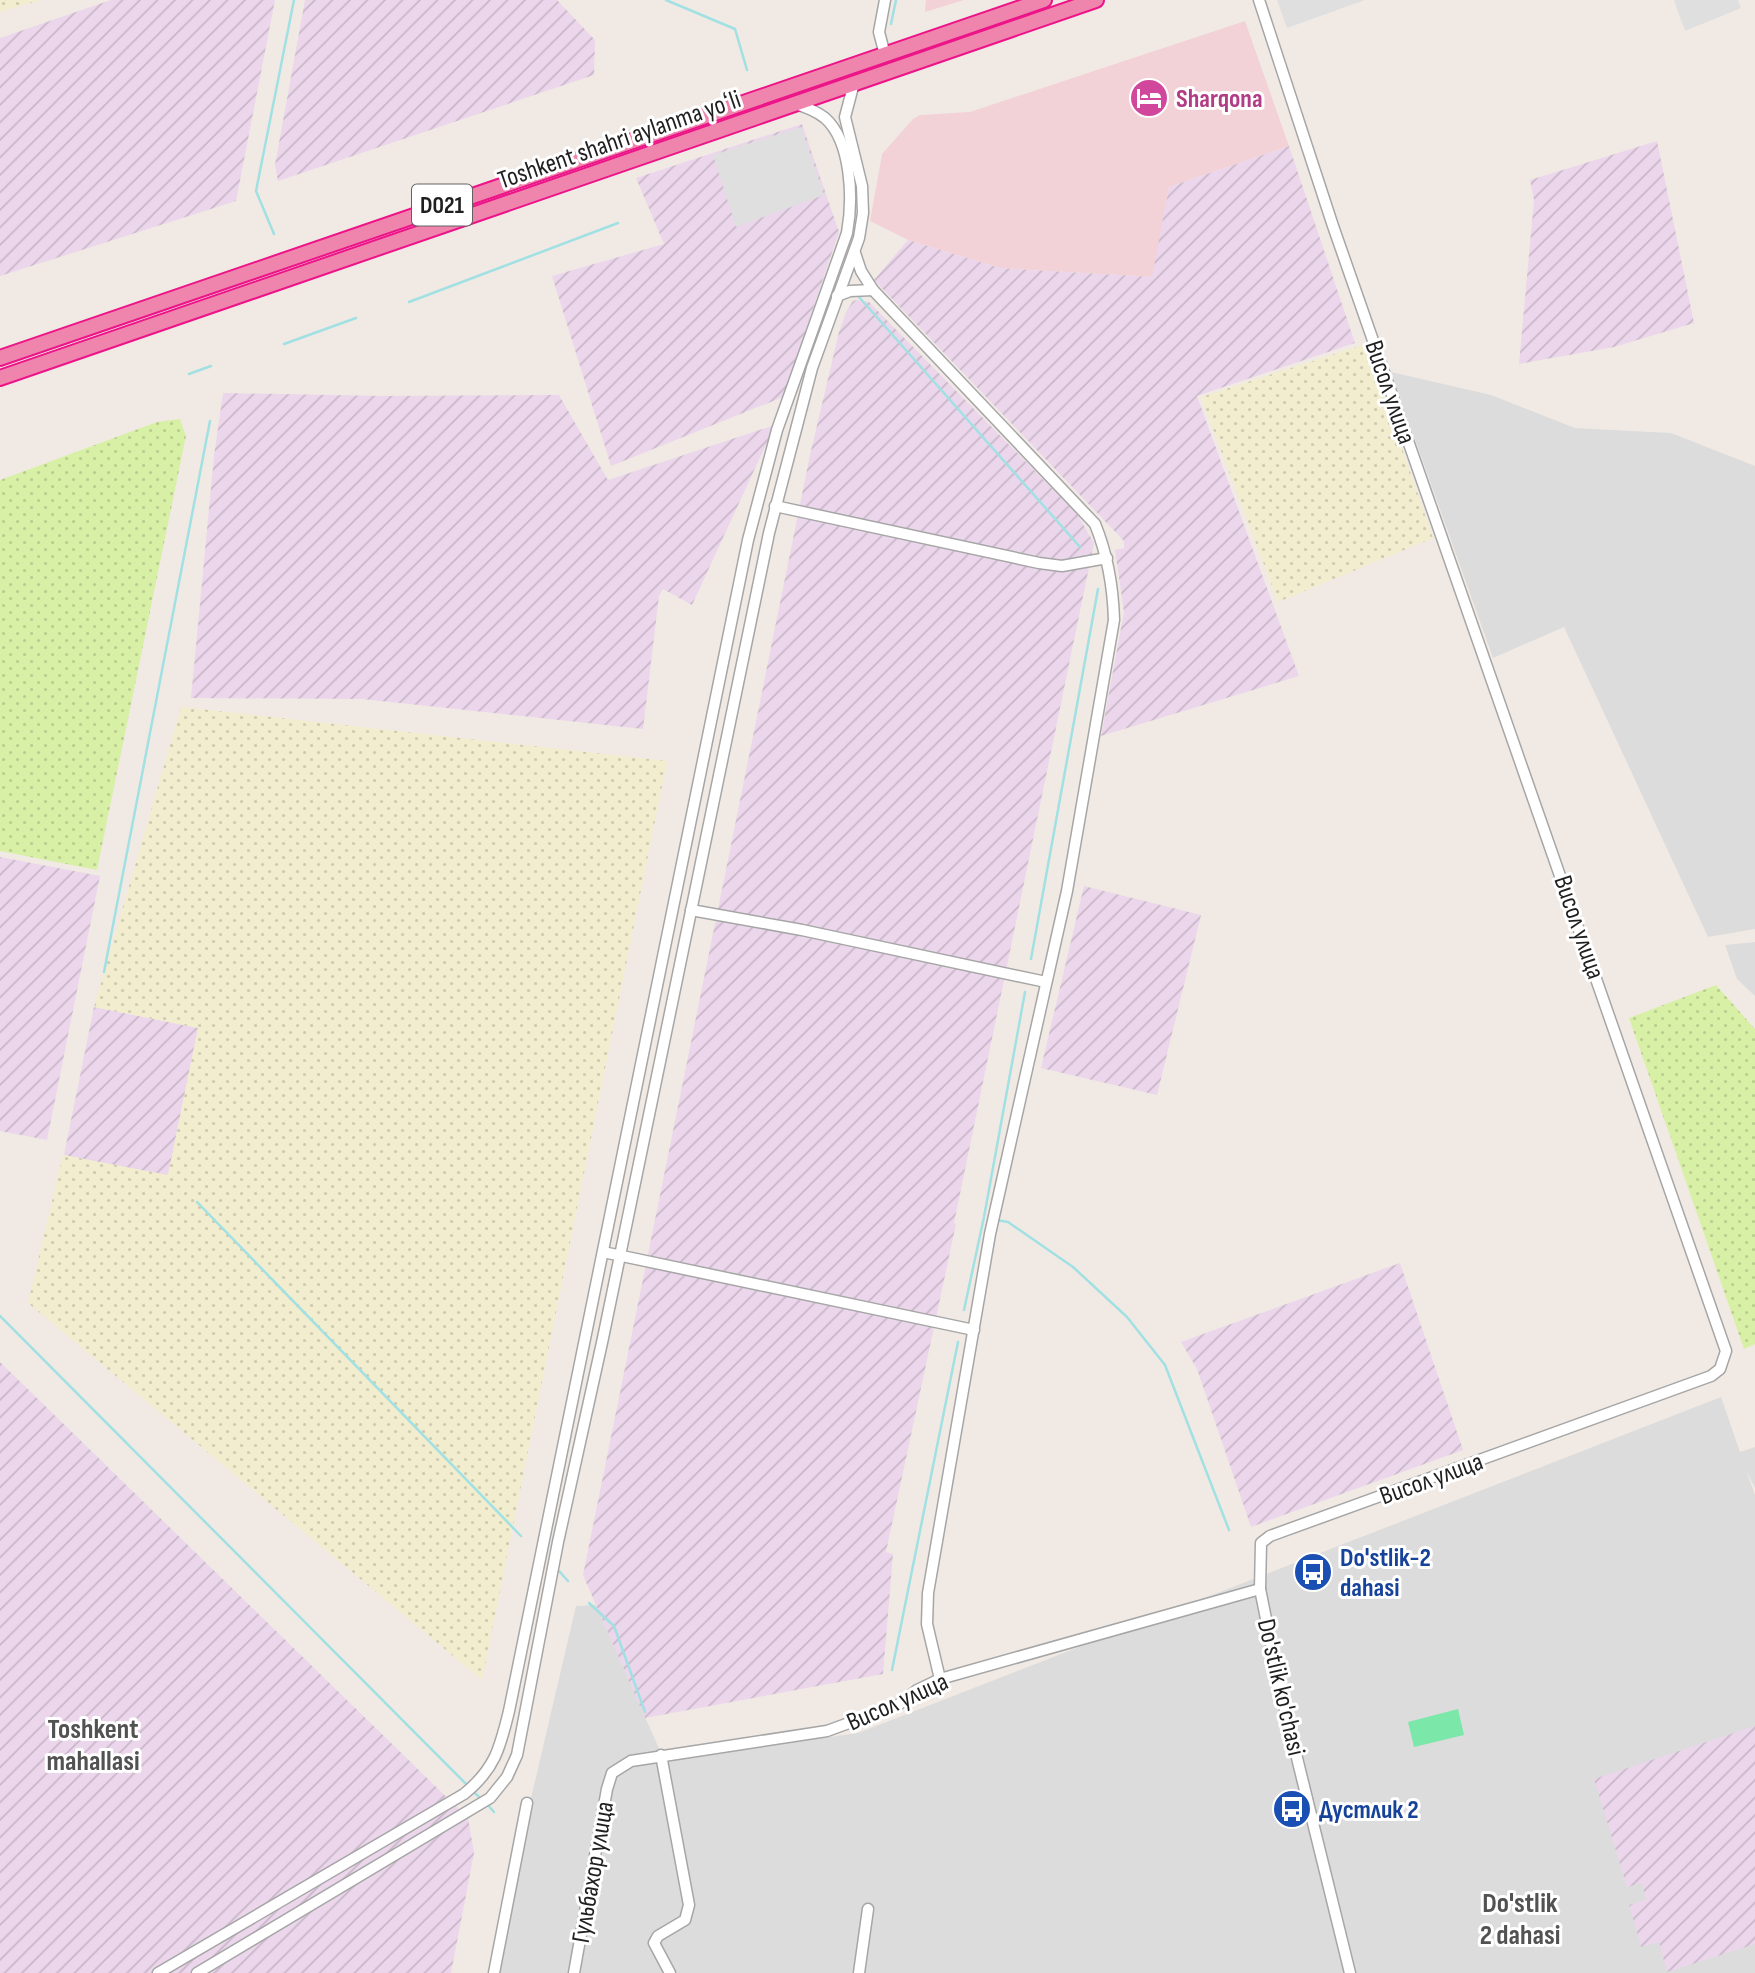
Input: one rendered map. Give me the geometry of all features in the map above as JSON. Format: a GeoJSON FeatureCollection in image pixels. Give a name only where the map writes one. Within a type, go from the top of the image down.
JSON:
{"type":"FeatureCollection","features":[{"type":"Feature","properties":{"kind":"highway","name":"Toshkent shahri aylanma yoʻli"},"geometry":{"type":"LineString","coordinates":[[0,358],[492,187],[1044,0]]}},
{"type":"Feature","properties":{"kind":"highway","name":"Toshkent shahri aylanma yoʻli"},"geometry":{"type":"LineString","coordinates":[[0,378],[1096,0]]}},
{"type":"Feature","properties":{"kind":"highway"},"geometry":{"type":"LineString","coordinates":[[492,187],[492,198],[499,206]]}},
{"type":"Feature","properties":{"kind":"street"},"geometry":{"type":"LineString","coordinates":[[885,0],[879,32],[886,55]]}},
{"type":"Feature","properties":{"kind":"street","name":"Висол улица"},"geometry":{"type":"LineString","coordinates":[[1259,0],[1338,239],[1726,1352],[1720,1369],[1707,1377],[1270,1536],[1261,1543],[1259,1564]]}},
{"type":"Feature","properties":{"kind":"street"},"geometry":{"type":"LineString","coordinates":[[197,1973],[474,1809],[490,1798],[507,1777],[517,1755],[558,1542],[775,506],[800,408],[837,296],[855,253],[862,224],[862,187],[845,117],[853,83]]}},
{"type":"Feature","properties":{"kind":"street"},"geometry":{"type":"LineString","coordinates":[[158,1973],[464,1794],[491,1766],[499,1749],[759,494],[777,430],[844,248],[850,218],[847,166],[837,134],[822,116],[795,104]]}},
{"type":"Feature","properties":{"kind":"street"},"geometry":{"type":"LineString","coordinates":[[855,253],[861,271],[873,290],[1095,524],[1113,586],[1114,620],[1067,891],[994,1219],[926,1609],[940,1679]]}},
{"type":"Feature","properties":{"kind":"street"},"geometry":{"type":"LineString","coordinates":[[837,296],[850,291],[873,290]]}},
{"type":"Feature","properties":{"kind":"street"},"geometry":{"type":"LineString","coordinates":[[775,506],[1039,564],[1062,566],[1107,558]]}},
{"type":"Feature","properties":{"kind":"street"},"geometry":{"type":"LineString","coordinates":[[703,761],[720,765]]}},
{"type":"Feature","properties":{"kind":"street"},"geometry":{"type":"LineString","coordinates":[[691,911],[855,941],[1046,982]]}},
{"type":"Feature","properties":{"kind":"street"},"geometry":{"type":"LineString","coordinates":[[603,1252],[974,1330]]}},
{"type":"Feature","properties":{"kind":"street","name":"Do'stlik ko'chasi"},"geometry":{"type":"LineString","coordinates":[[1259,1564],[1260,1589],[1281,1693],[1350,1973]]}},
{"type":"Feature","properties":{"kind":"street","name":"Висол улица"},"geometry":{"type":"LineString","coordinates":[[612,1773],[631,1760],[827,1731],[898,1705],[917,1689],[940,1679],[1260,1589]]}},
{"type":"Feature","properties":{"kind":"street"},"geometry":{"type":"LineString","coordinates":[[499,1749],[517,1755]]}},
{"type":"Feature","properties":{"kind":"street"},"geometry":{"type":"LineString","coordinates":[[661,1755],[688,1905],[685,1920],[658,1936],[654,1943],[670,1973]]}},
{"type":"Feature","properties":{"kind":"street","name":"Гульбахор улица"},"geometry":{"type":"LineString","coordinates":[[574,1973],[612,1773]]}},
{"type":"Feature","properties":{"kind":"street"},"geometry":{"type":"LineString","coordinates":[[494,1973],[527,1803]]}},
{"type":"Feature","properties":{"kind":"street"},"geometry":{"type":"LineString","coordinates":[[859,1973],[868,1909]]}},
{"type":"Feature","properties":{"kind":"shaded area"},"geometry":{"type":"Polygon","coordinates":[[[0,0],[41,0],[0,12],[0,0]]]}},
{"type":"Feature","properties":{"kind":"shaded area"},"geometry":{"type":"Polygon","coordinates":[[[111,0],[275,0],[236,201],[0,276],[0,38],[111,0]]]}},
{"type":"Feature","properties":{"kind":"shaded area"},"geometry":{"type":"Polygon","coordinates":[[[305,0],[557,0],[595,40],[594,75],[278,181],[275,165],[305,0]]]}},
{"type":"Feature","properties":{"kind":"shaded area"},"geometry":{"type":"Polygon","coordinates":[[[926,0],[964,0],[925,12],[926,0]]]}},
{"type":"Feature","properties":{"kind":"shaded area"},"geometry":{"type":"Polygon","coordinates":[[[1277,0],[1365,0],[1287,28],[1277,0]]]}},
{"type":"Feature","properties":{"kind":"shaded area"},"geometry":{"type":"Polygon","coordinates":[[[1674,0],[1738,0],[1741,8],[1685,31],[1674,0]]]}},
{"type":"Feature","properties":{"kind":"shaded area"},"geometry":{"type":"Polygon","coordinates":[[[1245,21],[1289,146],[1169,187],[1153,277],[1000,268],[908,240],[870,221],[882,154],[913,119],[920,115],[970,112],[1245,21]]]}},
{"type":"Feature","properties":{"kind":"shaded area"},"geometry":{"type":"Polygon","coordinates":[[[802,124],[839,232],[783,397],[611,466],[552,276],[664,244],[636,178],[802,124]]]}},
{"type":"Feature","properties":{"kind":"shaded area"},"geometry":{"type":"Polygon","coordinates":[[[801,127],[824,195],[736,227],[713,155],[801,127]]]}},
{"type":"Feature","properties":{"kind":"shaded area"},"geometry":{"type":"Polygon","coordinates":[[[1657,141],[1694,323],[1614,347],[1519,364],[1534,200],[1530,180],[1657,141]]]}},
{"type":"Feature","properties":{"kind":"shaded area"},"geometry":{"type":"Polygon","coordinates":[[[1289,146],[1355,343],[1197,396],[1299,676],[1101,736],[1124,612],[1115,550],[1124,548],[1124,541],[874,280],[908,240],[1000,268],[1152,277],[1169,187],[1289,146]]]}},
{"type":"Feature","properties":{"kind":"shaded area"},"geometry":{"type":"Polygon","coordinates":[[[853,301],[869,302],[1077,514],[1094,543],[954,1223],[956,1224],[886,1552],[893,1554],[883,1674],[645,1718],[583,1575],[810,455],[839,332],[846,312],[853,301]]]}},
{"type":"Feature","properties":{"kind":"shaded area"},"geometry":{"type":"Polygon","coordinates":[[[1366,344],[1433,538],[1278,602],[1201,397],[1366,344]]]}},
{"type":"Feature","properties":{"kind":"shaded area"},"geometry":{"type":"Polygon","coordinates":[[[1391,372],[1491,395],[1575,428],[1671,433],[1755,466],[1755,929],[1708,937],[1564,627],[1493,658],[1391,372]]]}},
{"type":"Feature","properties":{"kind":"shaded area"},"geometry":{"type":"Polygon","coordinates":[[[223,393],[559,395],[608,480],[775,425],[692,605],[663,589],[659,596],[643,729],[362,699],[191,698],[214,456],[223,393]]]}},
{"type":"Feature","properties":{"kind":"shaded area"},"geometry":{"type":"Polygon","coordinates":[[[181,707],[667,761],[482,1680],[28,1303],[63,1155],[168,1175],[198,1028],[94,1007],[181,707]]]}},
{"type":"Feature","properties":{"kind":"shaded area"},"geometry":{"type":"Polygon","coordinates":[[[0,857],[100,876],[47,1140],[0,1131],[0,857]]]}},
{"type":"Feature","properties":{"kind":"shaded area"},"geometry":{"type":"Polygon","coordinates":[[[1084,886],[1201,915],[1157,1095],[1041,1068],[1084,886]]]}},
{"type":"Feature","properties":{"kind":"shaded area"},"geometry":{"type":"Polygon","coordinates":[[[1755,942],[1755,996],[1737,979],[1725,945],[1755,942]]]}},
{"type":"Feature","properties":{"kind":"shaded area"},"geometry":{"type":"Polygon","coordinates":[[[94,1007],[198,1028],[168,1176],[64,1155],[94,1007]]]}},
{"type":"Feature","properties":{"kind":"shaded area"},"geometry":{"type":"Polygon","coordinates":[[[1400,1263],[1463,1450],[1251,1527],[1197,1369],[1181,1342],[1400,1263]]]}},
{"type":"Feature","properties":{"kind":"shaded area"},"geometry":{"type":"Polygon","coordinates":[[[0,1362],[468,1818],[474,1853],[451,1973],[0,1973],[0,1362]]]}},
{"type":"Feature","properties":{"kind":"shaded area","name":"Do'stlik 2 dahasi"},"geometry":{"type":"Polygon","coordinates":[[[1721,1397],[1740,1452],[1755,1447],[1755,1488],[1746,1470],[1755,1495],[1755,1973],[498,1973],[528,1811],[576,1606],[596,1605],[664,1760],[858,1733],[1721,1397]]]}},
{"type":"Feature","properties":{"kind":"shaded area"},"geometry":{"type":"Polygon","coordinates":[[[1755,1726],[1755,1944],[1667,1972],[1659,1942],[1641,1947],[1629,1905],[1646,1900],[1642,1883],[1627,1887],[1594,1779],[1755,1726]]]}},
{"type":"Feature","properties":{"kind":"green space"},"geometry":{"type":"Polygon","coordinates":[[[180,419],[186,436],[97,870],[0,851],[0,480],[157,422],[180,419]]]}},
{"type":"Feature","properties":{"kind":"green space"},"geometry":{"type":"Polygon","coordinates":[[[1716,985],[1755,1029],[1755,1344],[1744,1349],[1629,1018],[1716,985]]]}},
{"type":"Feature","properties":{"kind":"green space"},"geometry":{"type":"Polygon","coordinates":[[[1458,1709],[1464,1735],[1414,1747],[1408,1722],[1458,1709]]]}},
{"type":"Feature","properties":{"kind":"waterway"},"geometry":{"type":"LineString","coordinates":[[274,234],[256,191],[294,0]]}},
{"type":"Feature","properties":{"kind":"waterway"},"geometry":{"type":"LineString","coordinates":[[666,0],[735,29],[747,70]]}},
{"type":"Feature","properties":{"kind":"waterway"},"geometry":{"type":"LineString","coordinates":[[891,24],[896,0]]}},
{"type":"Feature","properties":{"kind":"waterway"},"geometry":{"type":"LineString","coordinates":[[409,302],[618,223]]}},
{"type":"Feature","properties":{"kind":"waterway"},"geometry":{"type":"LineString","coordinates":[[859,297],[1080,547]]}},
{"type":"Feature","properties":{"kind":"waterway"},"geometry":{"type":"LineString","coordinates":[[284,344],[356,318]]}},
{"type":"Feature","properties":{"kind":"waterway"},"geometry":{"type":"LineString","coordinates":[[189,374],[211,366]]}},
{"type":"Feature","properties":{"kind":"waterway"},"geometry":{"type":"LineString","coordinates":[[104,972],[210,421]]}},
{"type":"Feature","properties":{"kind":"waterway"},"geometry":{"type":"LineString","coordinates":[[1031,959],[1098,589]]}},
{"type":"Feature","properties":{"kind":"waterway"},"geometry":{"type":"LineString","coordinates":[[964,1310],[984,1217],[1025,992]]}},
{"type":"Feature","properties":{"kind":"waterway"},"geometry":{"type":"LineString","coordinates":[[197,1202],[521,1536]]}},
{"type":"Feature","properties":{"kind":"waterway"},"geometry":{"type":"LineString","coordinates":[[996,1220],[1008,1222],[1073,1267],[1127,1317],[1165,1365],[1229,1530]]}},
{"type":"Feature","properties":{"kind":"waterway"},"geometry":{"type":"LineString","coordinates":[[0,1316],[482,1800]]}},
{"type":"Feature","properties":{"kind":"waterway"},"geometry":{"type":"LineString","coordinates":[[892,1670],[958,1342]]}},
{"type":"Feature","properties":{"kind":"waterway"},"geometry":{"type":"LineString","coordinates":[[559,1571],[568,1581]]}},
{"type":"Feature","properties":{"kind":"waterway"},"geometry":{"type":"LineString","coordinates":[[589,1603],[614,1626],[645,1712]]}},
{"type":"Feature","properties":{"kind":"waterway"},"geometry":{"type":"LineString","coordinates":[[487,1804],[494,1812]]}},
{"type":"Feature","properties":{"kind":"place","name":"Sharqona"},"geometry":{"type":"Point","coordinates":[1149,98]}},
{"type":"Feature","properties":{"kind":"place","name":"Do'stlik-2 dahasi"},"geometry":{"type":"Point","coordinates":[1313,1572]}},
{"type":"Feature","properties":{"kind":"place","name":"Дустлик 2"},"geometry":{"type":"Point","coordinates":[1292,1809]}},
{"type":"Feature","properties":{"kind":"district","name":"Toshkent mahallasi"},"geometry":{"type":"Point","coordinates":[93,1744]}},
{"type":"Feature","properties":{"kind":"district","name":"Do'stlik 2 dahasi"},"geometry":{"type":"Point","coordinates":[1520,1918]}}]}
